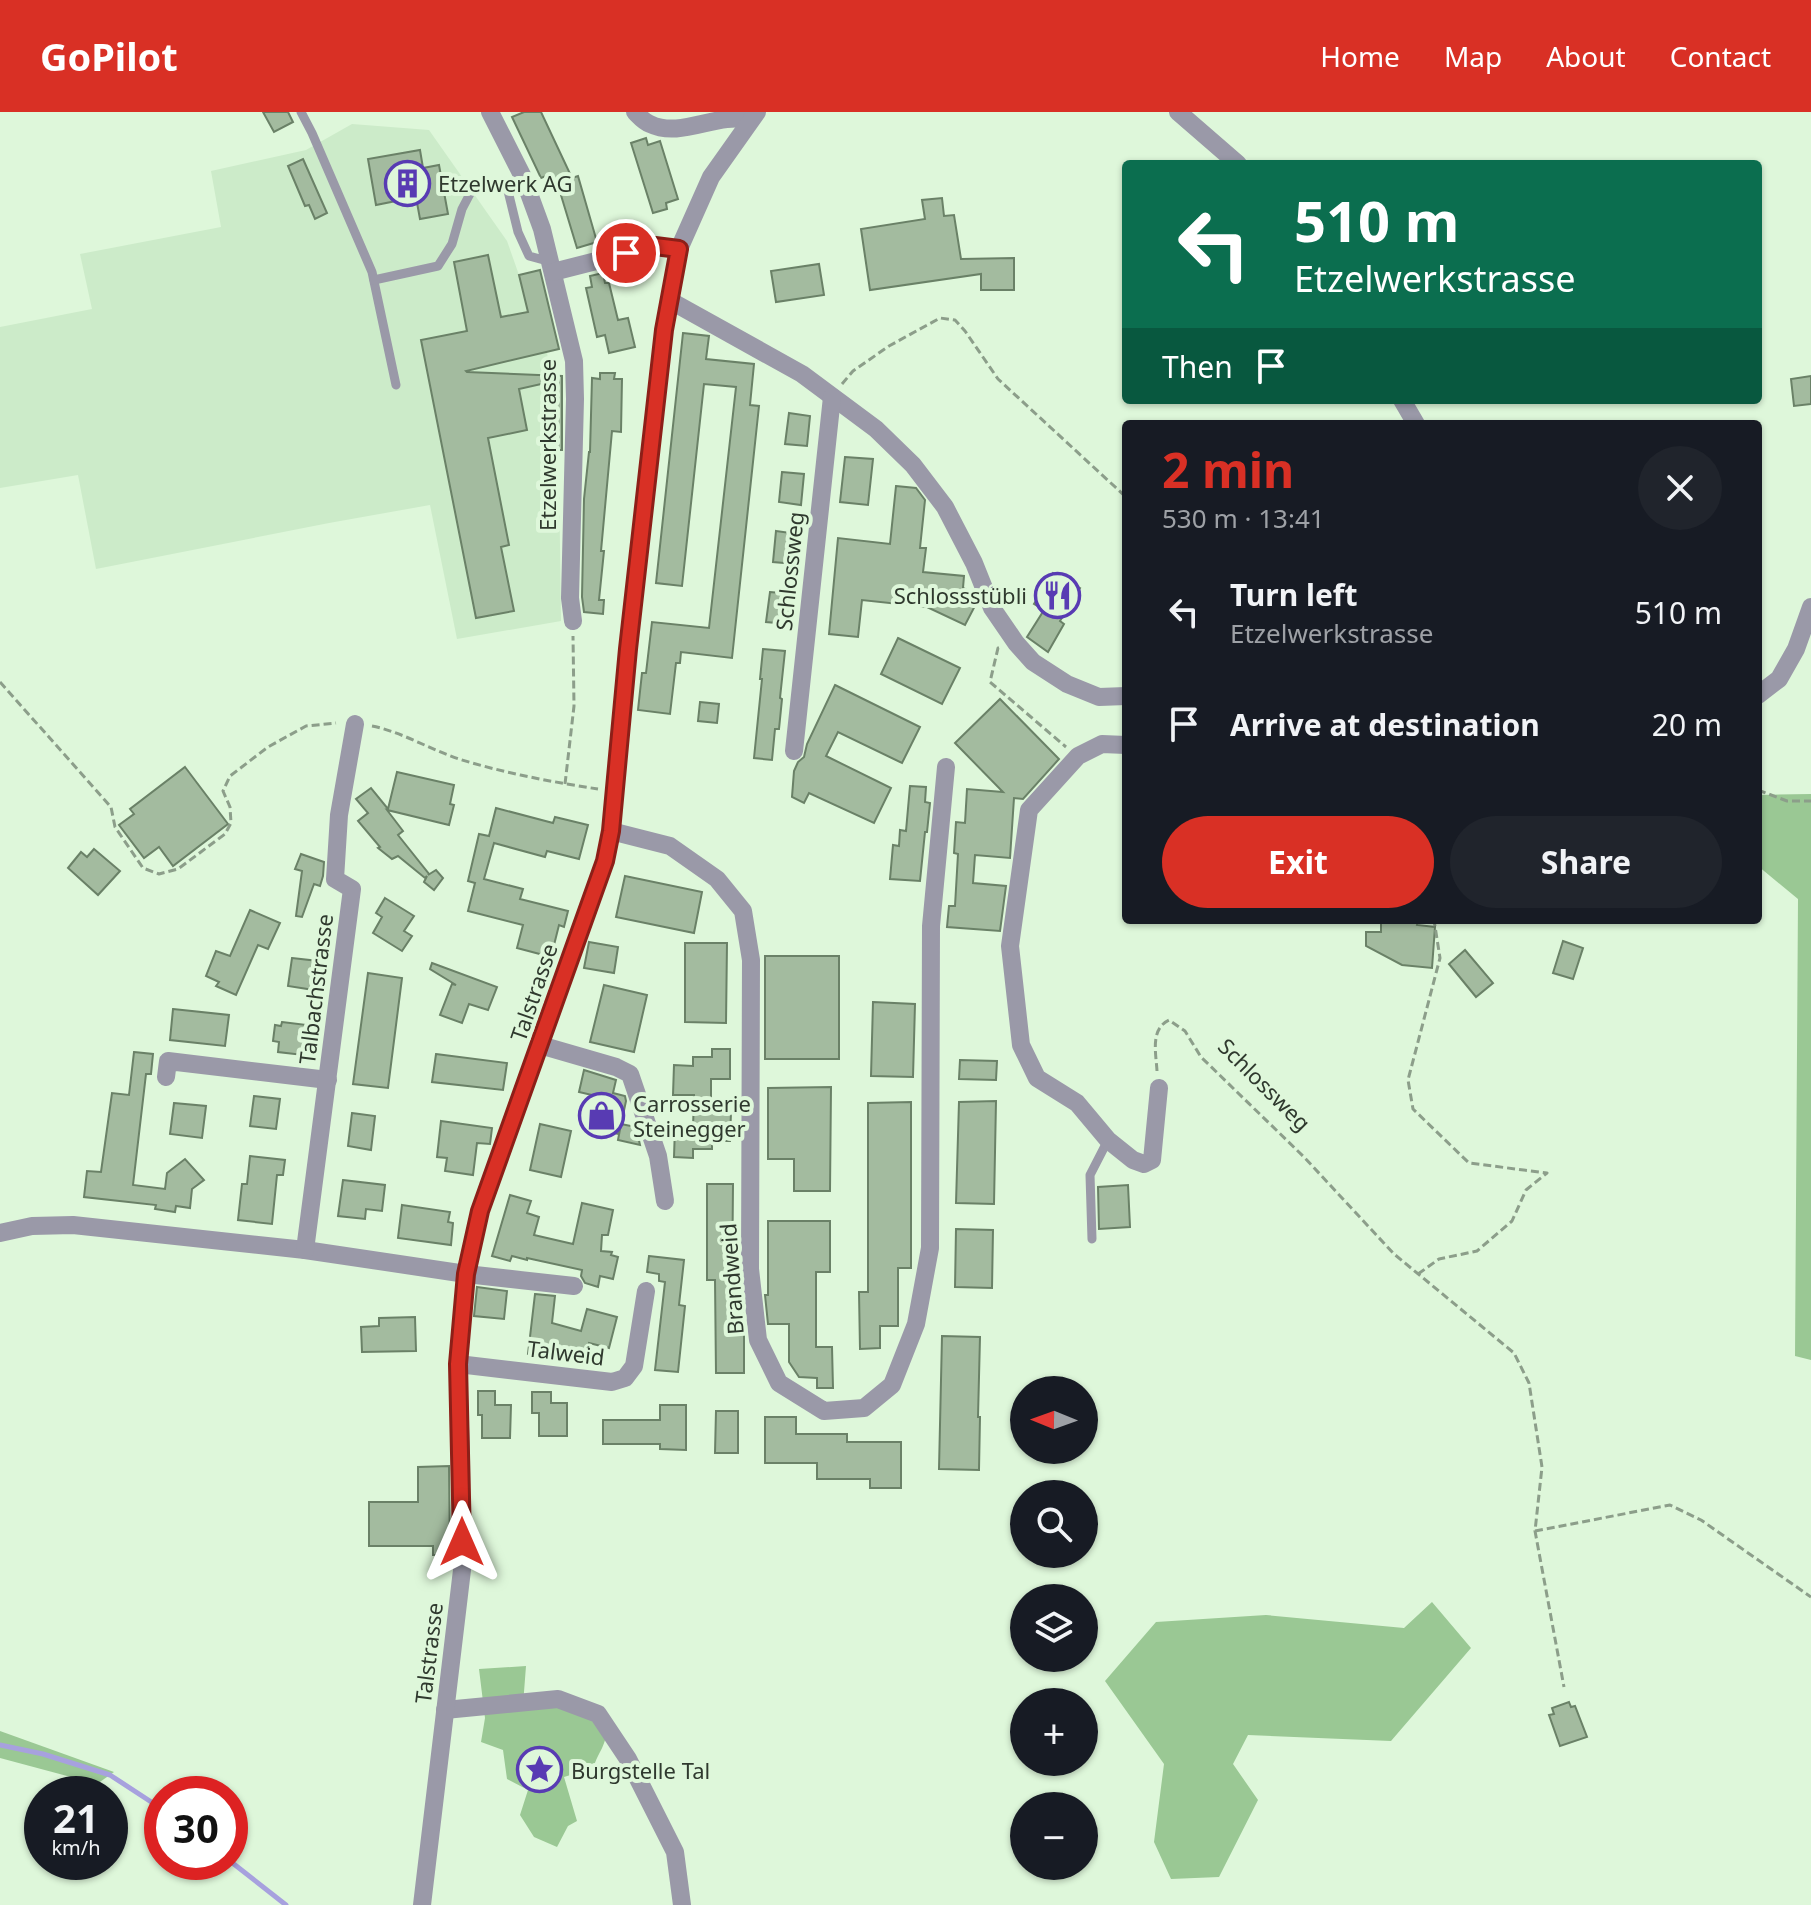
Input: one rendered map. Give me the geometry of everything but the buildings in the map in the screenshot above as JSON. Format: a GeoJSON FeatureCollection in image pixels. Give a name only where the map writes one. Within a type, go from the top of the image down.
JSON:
{"type":"FeatureCollection","features":[{"type":"Feature","properties":{"kind":"street","name":"Etzelwerkstrasse"},"geometry":{"type":"LineString","coordinates":[[490,112],[523,177],[542,229],[574,361],[570,598],[573,621]]}},
{"type":"Feature","properties":{"kind":"street"},"geometry":{"type":"LineString","coordinates":[[635,112],[650,125],[667,128],[730,113],[753,116]]}},
{"type":"Feature","properties":{"kind":"street"},"geometry":{"type":"LineString","coordinates":[[1178,112],[1233,160]]}},
{"type":"Feature","properties":{"kind":"street","name":"Talstrasse"},"geometry":{"type":"LineString","coordinates":[[422,1905],[462,1570],[458,1364],[466,1274],[480,1211],[605,861],[611,831],[669,300],[679,249],[711,177],[753,116]]}},
{"type":"Feature","properties":{"kind":"street"},"geometry":{"type":"LineString","coordinates":[[552,267],[655,246],[679,249]]}},
{"type":"Feature","properties":{"kind":"street"},"geometry":{"type":"LineString","coordinates":[[669,300],[802,374],[885,438],[913,465],[945,507],[974,563],[992,608],[1033,662],[1067,684],[1099,697],[1122,696]]}},
{"type":"Feature","properties":{"kind":"street","name":"Schlossweg"},"geometry":{"type":"LineString","coordinates":[[794,751],[832,397]]}},
{"type":"Feature","properties":{"kind":"street"},"geometry":{"type":"LineString","coordinates":[[1762,692],[1779,679],[1796,649],[1811,607]]}},
{"type":"Feature","properties":{"kind":"street","name":"Talbachstrasse"},"geometry":{"type":"LineString","coordinates":[[305,1250],[352,889],[335,879],[339,815],[355,724]]}},
{"type":"Feature","properties":{"kind":"street"},"geometry":{"type":"LineString","coordinates":[[1122,745],[1102,744],[1078,756],[1029,810],[1010,946],[1021,1045],[1037,1078],[1077,1103],[1108,1140],[1133,1160],[1144,1164],[1152,1160],[1159,1088]]}},
{"type":"Feature","properties":{"kind":"street","name":"Brandweid"},"geometry":{"type":"LineString","coordinates":[[611,831],[670,846],[717,879],[743,911],[751,960],[750,1269],[758,1340],[779,1383],[824,1411],[864,1408],[892,1385],[916,1324],[930,1248],[931,926],[946,767]]}},
{"type":"Feature","properties":{"kind":"street"},"geometry":{"type":"LineString","coordinates":[[540,1045],[630,1074],[658,1156],[665,1201]]}},
{"type":"Feature","properties":{"kind":"street","name":"Talbachstrasse"},"geometry":{"type":"LineString","coordinates":[[166,1077],[168,1061],[328,1080]]}},
{"type":"Feature","properties":{"kind":"street"},"geometry":{"type":"LineString","coordinates":[[0,1233],[32,1226],[73,1225],[305,1250],[466,1274],[574,1286]]}},
{"type":"Feature","properties":{"kind":"street","name":"Talweid"},"geometry":{"type":"LineString","coordinates":[[458,1364],[612,1382],[625,1378],[634,1366],[646,1291]]}},
{"type":"Feature","properties":{"kind":"street"},"geometry":{"type":"LineString","coordinates":[[445,1710],[558,1699],[598,1714],[628,1759],[675,1852],[682,1905]]}},
{"type":"Feature","properties":{"kind":"lane"},"geometry":{"type":"LineString","coordinates":[[301,112],[372,272],[396,385]]}},
{"type":"Feature","properties":{"kind":"lane"},"geometry":{"type":"LineString","coordinates":[[374,280],[438,266],[452,244],[462,209],[472,190],[491,183],[508,191],[518,232],[529,256],[552,267]]}},
{"type":"Feature","properties":{"kind":"lane"},"geometry":{"type":"LineString","coordinates":[[1092,1239],[1090,1175],[1108,1140]]}},
{"type":"Feature","properties":{"kind":"path"},"geometry":{"type":"LineString","coordinates":[[832,397],[853,371],[889,346],[940,318],[955,320],[998,379],[1122,493]]}},
{"type":"Feature","properties":{"kind":"path"},"geometry":{"type":"LineString","coordinates":[[565,784],[574,706],[573,621]]}},
{"type":"Feature","properties":{"kind":"path"},"geometry":{"type":"LineString","coordinates":[[1016,643],[998,648],[990,682],[1078,756]]}},
{"type":"Feature","properties":{"kind":"path"},"geometry":{"type":"LineString","coordinates":[[0,682],[111,807],[115,827],[143,868],[159,874],[178,869],[225,834],[231,823],[230,807],[223,791],[230,776],[268,747],[306,726],[346,722],[387,729],[458,759],[614,792]]}},
{"type":"Feature","properties":{"kind":"path"},"geometry":{"type":"LineString","coordinates":[[1762,792],[1787,801],[1811,801]]}},
{"type":"Feature","properties":{"kind":"path"},"geometry":{"type":"LineString","coordinates":[[1418,1274],[1439,1259],[1477,1251],[1512,1221],[1526,1190],[1547,1173],[1469,1163],[1413,1109],[1408,1080],[1440,958],[1435,924]]}},
{"type":"Feature","properties":{"kind":"path","name":"Schlossweg"},"geometry":{"type":"LineString","coordinates":[[1159,1088],[1156,1032],[1169,1020],[1185,1031],[1201,1057],[1304,1157],[1394,1254],[1514,1353],[1529,1383],[1542,1467],[1535,1531],[1564,1687]]}},
{"type":"Feature","properties":{"kind":"path"},"geometry":{"type":"LineString","coordinates":[[1535,1531],[1670,1505],[1701,1520],[1811,1597]]}},
{"type":"Feature","properties":{"kind":"shaded area"},"geometry":{"type":"Polygon","coordinates":[[[352,124],[429,130],[507,241],[519,275],[538,354],[547,352],[550,376],[548,450],[549,459],[559,472],[561,621],[457,639],[430,505],[96,569],[78,475],[0,488],[0,327],[92,309],[80,254],[221,227],[211,171],[306,150],[352,124]]]}},
{"type":"Feature","properties":{"kind":"shaded area"},"geometry":{"type":"Polygon","coordinates":[[[1811,794],[1811,1360],[1795,1356],[1798,899],[1762,869],[1762,795],[1811,794]]]}},
{"type":"Feature","properties":{"kind":"shaded area"},"geometry":{"type":"Polygon","coordinates":[[[1432,1602],[1471,1648],[1391,1741],[1248,1735],[1233,1764],[1258,1800],[1219,1877],[1171,1879],[1154,1842],[1164,1764],[1105,1681],[1156,1622],[1266,1615],[1404,1628],[1432,1602]]]}},
{"type":"Feature","properties":{"kind":"shaded area"},"geometry":{"type":"Polygon","coordinates":[[[526,1666],[523,1705],[558,1699],[607,1728],[604,1744],[593,1768],[564,1777],[577,1821],[568,1826],[557,1847],[534,1837],[520,1815],[528,1790],[507,1779],[503,1750],[481,1742],[485,1718],[479,1669],[526,1666]]]}},
{"type":"Feature","properties":{"kind":"shaded area"},"geometry":{"type":"Polygon","coordinates":[[[0,1731],[114,1772],[108,1776],[67,1776],[0,1758],[0,1731]]]}},
{"type":"Feature","properties":{"kind":"waterway"},"geometry":{"type":"LineString","coordinates":[[0,1745],[43,1754],[110,1775],[144,1797]]}},
{"type":"Feature","properties":{"kind":"waterway"},"geometry":{"type":"LineString","coordinates":[[248,1875],[286,1905]]}},
{"type":"Feature","properties":{"kind":"place","name":"Etzelwerk AG"},"geometry":{"type":"Point","coordinates":[407,183]}},
{"type":"Feature","properties":{"kind":"place","name":"Schlossstübli"},"geometry":{"type":"Point","coordinates":[1058,595]}},
{"type":"Feature","properties":{"kind":"place","name":"Carrosserie Steinegger"},"geometry":{"type":"Point","coordinates":[602,1116]}},
{"type":"Feature","properties":{"kind":"place","name":"Burgstelle Tal"},"geometry":{"type":"Point","coordinates":[540,1770]}},
{"type":"Feature","properties":{"kind":"route"},"geometry":{"type":"LineString","coordinates":[[462,1542],[458,1364],[466,1274],[480,1211],[605,861],[611,831],[664,330],[679,249],[655,246],[626,253]]}}]}
